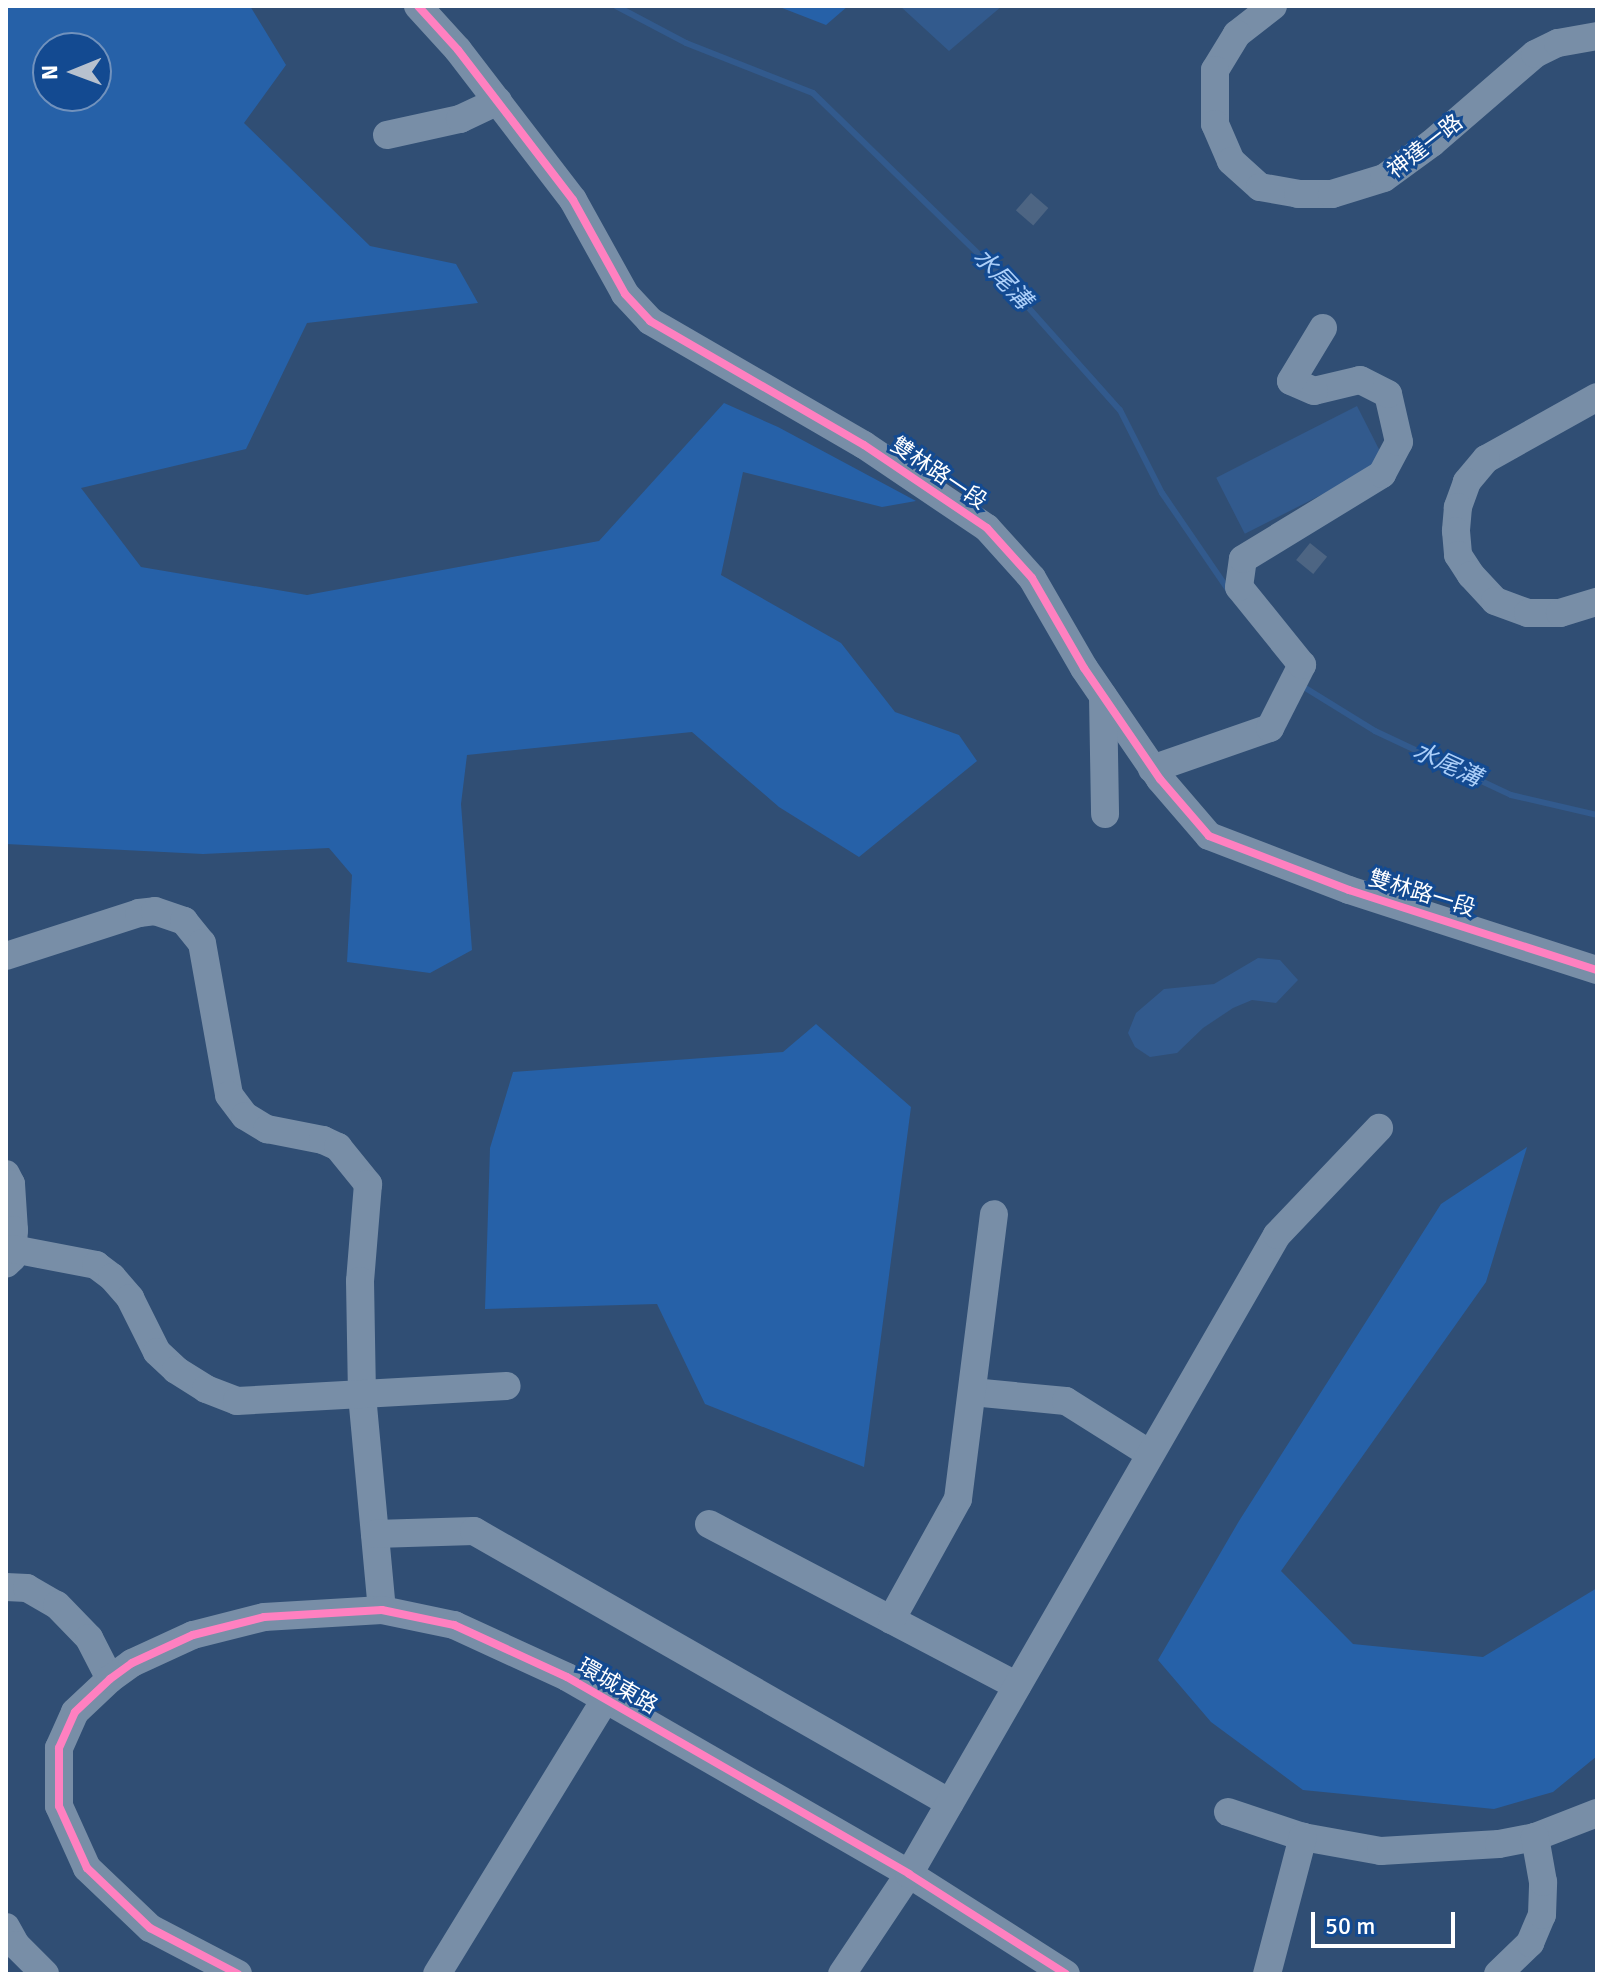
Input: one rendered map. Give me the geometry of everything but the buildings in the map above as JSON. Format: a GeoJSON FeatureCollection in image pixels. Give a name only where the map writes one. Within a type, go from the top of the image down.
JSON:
{"type":"FeatureCollection","features":[{"type":"Feature","properties":{"kind":"street","name":"雙林路一段"},"geometry":{"type":"LineString","coordinates":[[418,6],[498,101],[573,200],[625,294],[650,321],[864,445],[987,528],[1032,578],[1152,769],[1209,836],[1349,890],[1597,970]]}},
{"type":"Feature","properties":{"kind":"street","name":"神達一路"},"geometry":{"type":"LineString","coordinates":[[1273,6],[1237,34],[1215,70],[1215,124],[1231,161],[1260,187],[1298,194],[1332,194],[1384,178],[1432,143],[1535,54],[1558,43],[1597,36]]}},
{"type":"Feature","properties":{"kind":"street"},"geometry":{"type":"LineString","coordinates":[[387,135],[460,119],[498,101]]}},
{"type":"Feature","properties":{"kind":"street"},"geometry":{"type":"LineString","coordinates":[[1152,769],[1270,728],[1302,665],[1239,587],[1243,559],[1382,474],[1399,442],[1388,394],[1360,380],[1314,391],[1291,381],[1323,328]]}},
{"type":"Feature","properties":{"kind":"street"},"geometry":{"type":"LineString","coordinates":[[1597,397],[1486,459],[1467,482],[1458,507],[1456,531],[1458,555],[1471,575],[1495,601],[1528,613],[1560,613],[1597,602]]}},
{"type":"Feature","properties":{"kind":"street"},"geometry":{"type":"LineString","coordinates":[[1103,695],[1105,814]]}},
{"type":"Feature","properties":{"kind":"street"},"geometry":{"type":"LineString","coordinates":[[6,956],[139,913],[155,911],[184,921],[202,943],[229,1095],[245,1116],[267,1129],[323,1140],[338,1147],[368,1184],[360,1281],[362,1395],[382,1610]]}},
{"type":"Feature","properties":{"kind":"street"},"geometry":{"type":"LineString","coordinates":[[842,1974],[909,1874],[1277,1235],[1379,1128]]}},
{"type":"Feature","properties":{"kind":"street"},"geometry":{"type":"LineString","coordinates":[[6,1174],[11,1184],[9,1256],[96,1265],[112,1277],[130,1298],[157,1352],[176,1370],[206,1389],[237,1401],[507,1386]]}},
{"type":"Feature","properties":{"kind":"street"},"geometry":{"type":"LineString","coordinates":[[891,1620],[958,1499],[994,1214]]}},
{"type":"Feature","properties":{"kind":"street"},"geometry":{"type":"LineString","coordinates":[[972,1392],[1066,1401],[1150,1454]]}},
{"type":"Feature","properties":{"kind":"street"},"geometry":{"type":"LineString","coordinates":[[709,1524],[1017,1686]]}},
{"type":"Feature","properties":{"kind":"street"},"geometry":{"type":"LineString","coordinates":[[375,1534],[474,1531],[950,1803]]}},
{"type":"Feature","properties":{"kind":"street"},"geometry":{"type":"LineString","coordinates":[[6,1587],[27,1588],[57,1605],[89,1638],[110,1679]]}},
{"type":"Feature","properties":{"kind":"street","name":"環城東路"},"geometry":{"type":"LineString","coordinates":[[238,1974],[150,1928],[87,1868],[59,1806],[59,1748],[75,1712],[132,1663],[208,1631],[264,1617],[382,1610],[454,1625],[567,1677],[909,1874],[1066,1974]]}},
{"type":"Feature","properties":{"kind":"street"},"geometry":{"type":"LineString","coordinates":[[437,1974],[605,1700]]}},
{"type":"Feature","properties":{"kind":"street"},"geometry":{"type":"LineString","coordinates":[[1228,1812],[1303,1837],[1381,1851],[1499,1844],[1535,1837],[1597,1813]]}},
{"type":"Feature","properties":{"kind":"street"},"geometry":{"type":"LineString","coordinates":[[1267,1974],[1303,1837]]}},
{"type":"Feature","properties":{"kind":"street"},"geometry":{"type":"LineString","coordinates":[[1498,1974],[1530,1943],[1542,1915],[1543,1882],[1535,1837]]}},
{"type":"Feature","properties":{"kind":"street"},"geometry":{"type":"LineString","coordinates":[[6,1927],[16,1945],[45,1974]]}},
{"type":"Feature","properties":{"kind":"shaded area"},"geometry":{"type":"Polygon","coordinates":[[[6,6],[250,6],[286,65],[244,123],[370,246],[456,264],[478,303],[307,323],[246,449],[81,488],[141,567],[307,595],[599,541],[724,403],[778,427],[916,501],[882,507],[743,472],[721,575],[841,643],[895,712],[959,735],[977,761],[859,857],[779,807],[692,732],[467,755],[461,804],[472,950],[430,973],[347,962],[352,875],[329,848],[203,854],[6,844],[6,6]]]}},
{"type":"Feature","properties":{"kind":"shaded area"},"geometry":{"type":"Polygon","coordinates":[[[777,6],[848,6],[826,25],[777,6]]]}},
{"type":"Feature","properties":{"kind":"shaded area"},"geometry":{"type":"Polygon","coordinates":[[[900,6],[1002,6],[949,51],[900,6]]]}},
{"type":"Feature","properties":{"kind":"shaded area"},"geometry":{"type":"Polygon","coordinates":[[[1357,406],[1386,462],[1245,534],[1216,478],[1357,406]]]}},
{"type":"Feature","properties":{"kind":"shaded area"},"geometry":{"type":"Polygon","coordinates":[[[1258,958],[1280,960],[1298,980],[1276,1003],[1252,1000],[1233,1008],[1203,1028],[1177,1053],[1150,1057],[1135,1047],[1128,1033],[1136,1013],[1164,989],[1214,984],[1258,958]]]}},
{"type":"Feature","properties":{"kind":"shaded area"},"geometry":{"type":"Polygon","coordinates":[[[816,1024],[911,1107],[864,1467],[705,1404],[657,1304],[485,1309],[490,1148],[513,1072],[783,1052],[816,1024]]]}},
{"type":"Feature","properties":{"kind":"shaded area"},"geometry":{"type":"Polygon","coordinates":[[[1527,1147],[1486,1282],[1281,1571],[1353,1644],[1483,1657],[1597,1588],[1597,1756],[1553,1792],[1494,1809],[1303,1790],[1211,1722],[1158,1660],[1239,1521],[1441,1204],[1527,1147]]]}},
{"type":"Feature","properties":{"kind":"waterway","name":"水尾溝"},"geometry":{"type":"LineString","coordinates":[[616,6],[686,43],[813,93],[992,267],[1120,410],[1162,493],[1229,591]]}},
{"type":"Feature","properties":{"kind":"waterway","name":"水尾溝"},"geometry":{"type":"LineString","coordinates":[[1307,689],[1375,731],[1511,795],[1597,815]]}},
{"type":"Feature","properties":{"kind":"cycle path"},"geometry":{"type":"LineString","coordinates":[[418,6],[458,50],[573,200],[625,294],[650,321],[864,445],[987,528],[1032,578],[1084,668],[1160,779],[1209,836],[1349,890],[1597,970]]}},
{"type":"Feature","properties":{"kind":"cycle path"},"geometry":{"type":"LineString","coordinates":[[238,1974],[150,1928],[87,1868],[59,1806],[59,1748],[75,1712],[110,1679],[132,1663],[193,1635],[264,1617],[382,1610],[454,1625],[567,1677],[909,1874],[1066,1974]]}}]}
